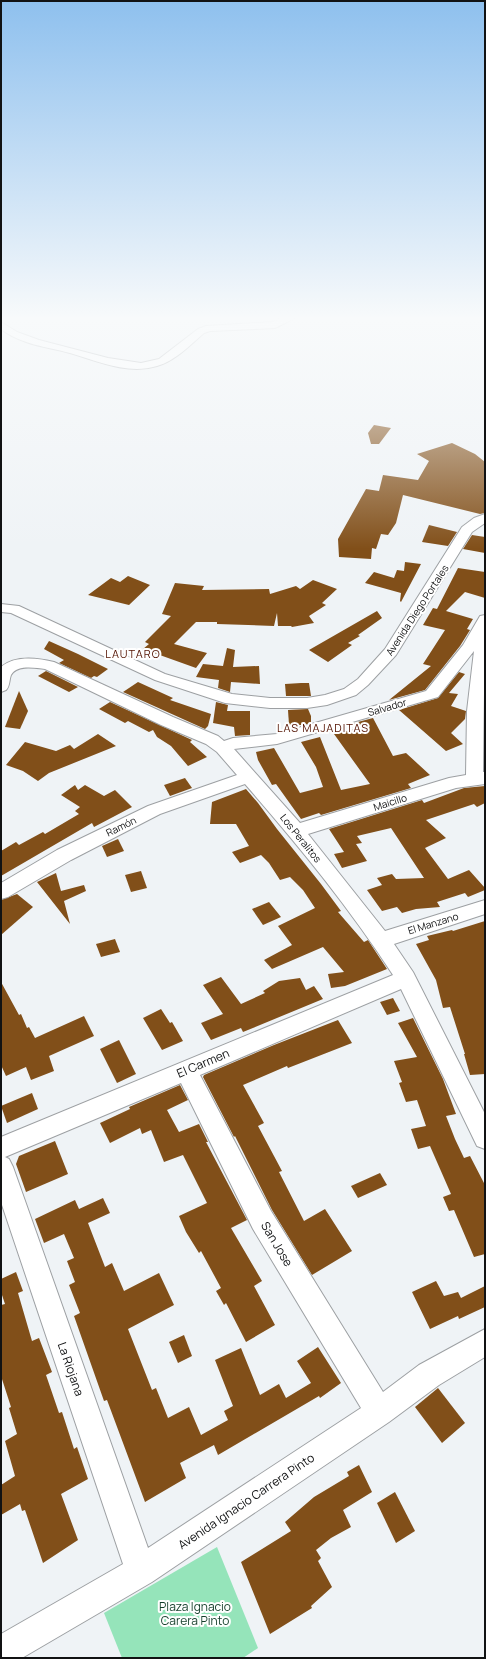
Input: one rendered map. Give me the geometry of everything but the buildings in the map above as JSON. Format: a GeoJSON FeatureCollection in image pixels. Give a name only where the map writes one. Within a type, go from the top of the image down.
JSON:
{"type":"FeatureCollection","features":[{"type":"Feature","properties":{"kind":"street","name":"Avenida Diego Portales"},"geometry":{"type":"LineString","coordinates":[[1,608],[14,609],[160,677],[231,698],[270,703],[307,703],[327,700],[350,692],[363,682],[391,652],[466,530],[478,521],[485,518]]}},
{"type":"Feature","properties":{"kind":"street","name":"Salvador"},"geometry":{"type":"LineString","coordinates":[[223,748],[233,743],[277,739],[432,694],[477,634],[485,619]]}},
{"type":"Feature","properties":{"kind":"street"},"geometry":{"type":"LineString","coordinates":[[477,634],[482,647],[475,711],[479,779]]}},
{"type":"Feature","properties":{"kind":"street","name":"Los Peralitos"},"geometry":{"type":"LineString","coordinates":[[1,687],[8,669],[20,664],[36,663],[49,665],[166,721],[212,740],[223,748],[296,831],[381,940],[406,978],[485,1138]]}},
{"type":"Feature","properties":{"kind":"street","name":"Ramón"},"geometry":{"type":"LineString","coordinates":[[1,892],[64,855],[154,810],[248,776]]}},
{"type":"Feature","properties":{"kind":"street","name":"Maicillo"},"geometry":{"type":"LineString","coordinates":[[296,831],[455,782],[479,779]]}},
{"type":"Feature","properties":{"kind":"street","name":"El Manzano"},"geometry":{"type":"LineString","coordinates":[[381,940],[485,906]]}},
{"type":"Feature","properties":{"kind":"street","name":"El Carmen"},"geometry":{"type":"LineString","coordinates":[[1,1148],[406,978]]}},
{"type":"Feature","properties":{"kind":"street","name":"San Jose"},"geometry":{"type":"LineString","coordinates":[[186,1070],[262,1220],[379,1412]]}},
{"type":"Feature","properties":{"kind":"street","name":"La Riojana"},"geometry":{"type":"LineString","coordinates":[[1,1167],[141,1571]]}},
{"type":"Feature","properties":{"kind":"street","name":"Avenida Ignacio Carrera Pinto"},"geometry":{"type":"LineString","coordinates":[[1,1652],[141,1571],[379,1412],[429,1375],[485,1342]]}},
{"type":"Feature","properties":{"kind":"green space","name":"Plaza Ignacio Carera Pinto"},"geometry":{"type":"Polygon","coordinates":[[[217,1547],[258,1648],[243,1658],[122,1658],[104,1613],[217,1547]]]}},
{"type":"Feature","properties":{"kind":"district","name":"LAUTARO"},"geometry":{"type":"Point","coordinates":[133,653]}},
{"type":"Feature","properties":{"kind":"district","name":"LAS MAJADITAS"},"geometry":{"type":"Point","coordinates":[323,727]}}]}
